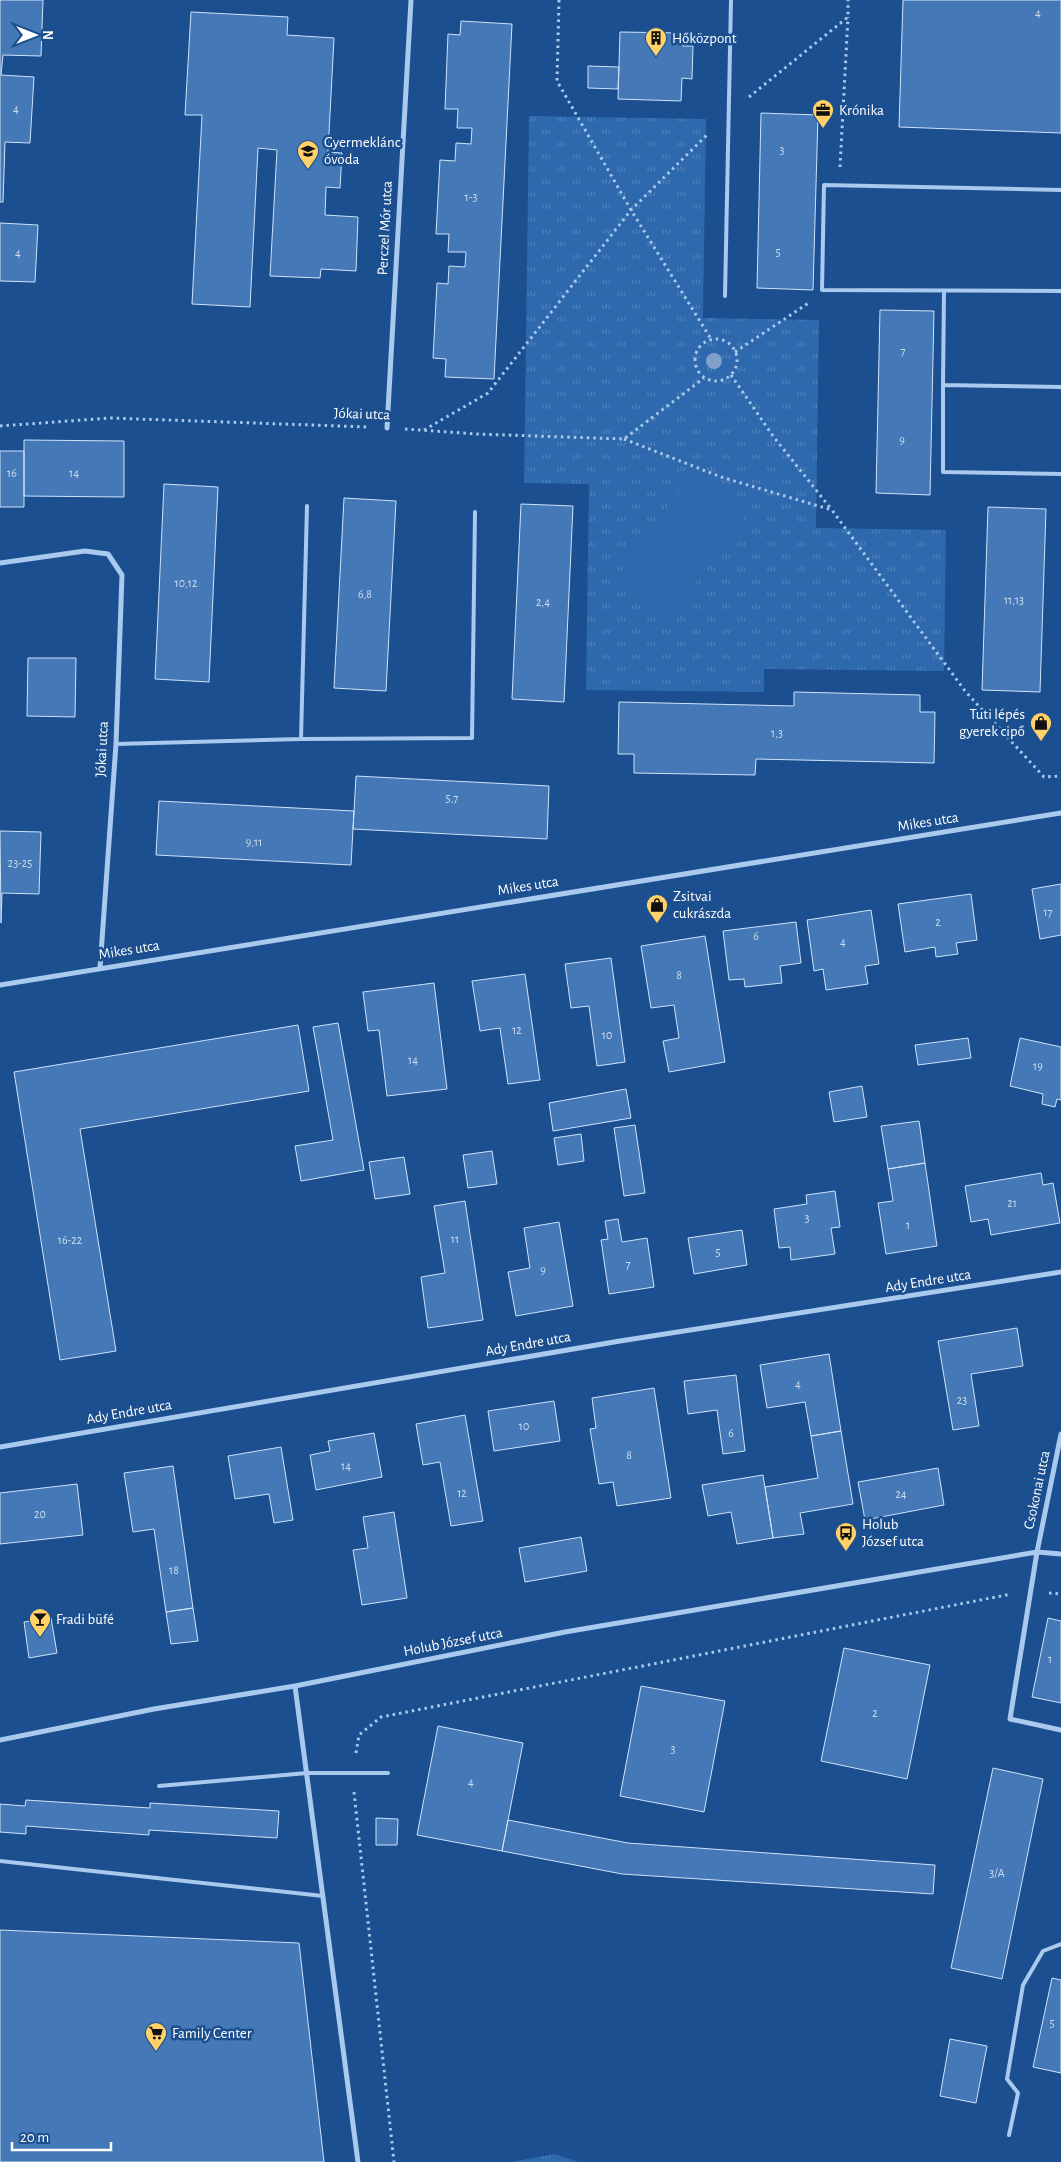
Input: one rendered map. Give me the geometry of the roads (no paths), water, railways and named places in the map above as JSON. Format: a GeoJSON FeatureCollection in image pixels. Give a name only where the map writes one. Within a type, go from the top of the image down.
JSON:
{"type":"FeatureCollection","features":[{"type":"Feature","properties":{"kind":"street","name":"Perczel Mór utca"},"geometry":{"type":"LineString","coordinates":[[387,428],[411,0]]}},
{"type":"Feature","properties":{"kind":"street","name":"Jókai utca"},"geometry":{"type":"LineString","coordinates":[[0,563],[85,551],[108,554],[122,575],[116,744],[100,968]]}},
{"type":"Feature","properties":{"kind":"street","name":"Mikes utca"},"geometry":{"type":"LineString","coordinates":[[0,985],[1061,813]]}},
{"type":"Feature","properties":{"kind":"street","name":"Ady Endre utca"},"geometry":{"type":"LineString","coordinates":[[0,1447],[620,1341],[1061,1272]]}},
{"type":"Feature","properties":{"kind":"street","name":"Csokonai utca"},"geometry":{"type":"LineString","coordinates":[[1061,1434],[1030,1591],[1010,1719],[1061,1730]]}},
{"type":"Feature","properties":{"kind":"street","name":"Holub József utca"},"geometry":{"type":"LineString","coordinates":[[0,1740],[154,1709],[295,1686],[565,1632],[1037,1552],[1061,1554]]}},
{"type":"Feature","properties":{"kind":"street"},"geometry":{"type":"LineString","coordinates":[[295,1686],[358,2162]]}},
{"type":"Feature","properties":{"kind":"lane"},"geometry":{"type":"LineString","coordinates":[[725,296],[731,0]]}},
{"type":"Feature","properties":{"kind":"lane"},"geometry":{"type":"LineString","coordinates":[[1061,190],[824,185],[822,290],[1061,291]]}},
{"type":"Feature","properties":{"kind":"lane"},"geometry":{"type":"LineString","coordinates":[[944,291],[943,472],[1061,474]]}},
{"type":"Feature","properties":{"kind":"lane"},"geometry":{"type":"LineString","coordinates":[[943,385],[1061,387]]}},
{"type":"Feature","properties":{"kind":"lane"},"geometry":{"type":"LineString","coordinates":[[301,739],[307,506]]}},
{"type":"Feature","properties":{"kind":"lane"},"geometry":{"type":"LineString","coordinates":[[116,744],[301,739],[472,738],[475,512]]}},
{"type":"Feature","properties":{"kind":"lane"},"geometry":{"type":"LineString","coordinates":[[159,1786],[307,1773],[388,1773]]}},
{"type":"Feature","properties":{"kind":"lane"},"geometry":{"type":"LineString","coordinates":[[0,1861],[323,1896]]}},
{"type":"Feature","properties":{"kind":"lane"},"geometry":{"type":"LineString","coordinates":[[1009,2135],[1018,2094],[1007,2079],[1023,1985],[1043,1951],[1061,1944]]}},
{"type":"Feature","properties":{"kind":"place","name":"Hőközpont"},"geometry":{"type":"Point","coordinates":[656,57]}},
{"type":"Feature","properties":{"kind":"place","name":"Krónika"},"geometry":{"type":"Point","coordinates":[823,129]}},
{"type":"Feature","properties":{"kind":"place","name":"Gyermeklánc óvoda"},"geometry":{"type":"Point","coordinates":[308,170]}},
{"type":"Feature","properties":{"kind":"place","name":"Tuti lépés gyerek cipő"},"geometry":{"type":"Point","coordinates":[1041,742]}},
{"type":"Feature","properties":{"kind":"place","name":"Zsitvai cukrászda"},"geometry":{"type":"Point","coordinates":[657,924]}},
{"type":"Feature","properties":{"kind":"place","name":"Holub József utca"},"geometry":{"type":"Point","coordinates":[846,1552]}},
{"type":"Feature","properties":{"kind":"place","name":"Fradi büfé"},"geometry":{"type":"Point","coordinates":[40,1638]}},
{"type":"Feature","properties":{"kind":"place","name":"Family Center"},"geometry":{"type":"Point","coordinates":[156,2052]}}]}
